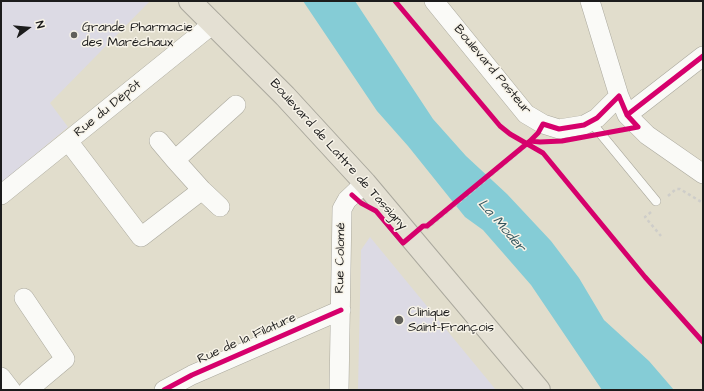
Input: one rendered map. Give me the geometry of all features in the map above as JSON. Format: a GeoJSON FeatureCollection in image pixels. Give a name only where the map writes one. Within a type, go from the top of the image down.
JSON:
{"type":"FeatureCollection","features":[{"type":"Feature","properties":{"kind":"main road","name":"Boulevard de Lattre de Tassigny"},"geometry":{"type":"LineString","coordinates":[[190,1],[214,24],[365,182],[539,390]]}},
{"type":"Feature","properties":{"kind":"street","name":"Boulevard Pasteur"},"geometry":{"type":"LineString","coordinates":[[434,1],[526,114],[543,124],[559,129],[576,127],[591,122],[619,96]]}},
{"type":"Feature","properties":{"kind":"street"},"geometry":{"type":"LineString","coordinates":[[590,1],[619,96],[628,115],[647,135],[703,174]]}},
{"type":"Feature","properties":{"kind":"street","name":"Rue du Dépôt"},"geometry":{"type":"LineString","coordinates":[[1,194],[214,24]]}},
{"type":"Feature","properties":{"kind":"street"},"geometry":{"type":"LineString","coordinates":[[628,115],[703,56]]}},
{"type":"Feature","properties":{"kind":"street"},"geometry":{"type":"LineString","coordinates":[[175,160],[236,105]]}},
{"type":"Feature","properties":{"kind":"street"},"geometry":{"type":"LineString","coordinates":[[68,141],[141,237],[202,190]]}},
{"type":"Feature","properties":{"kind":"street"},"geometry":{"type":"LineString","coordinates":[[159,141],[220,208]]}},
{"type":"Feature","properties":{"kind":"street","name":"Rue Colomé"},"geometry":{"type":"LineString","coordinates":[[339,390],[342,209],[344,204],[365,182]]}},
{"type":"Feature","properties":{"kind":"street"},"geometry":{"type":"LineString","coordinates":[[24,298],[66,359],[28,390]]}},
{"type":"Feature","properties":{"kind":"street","name":"Rue de la Filature"},"geometry":{"type":"LineString","coordinates":[[164,390],[192,375],[341,310]]}},
{"type":"Feature","properties":{"kind":"street"},"geometry":{"type":"LineString","coordinates":[[1,377],[11,390]]}},
{"type":"Feature","properties":{"kind":"lane"},"geometry":{"type":"LineString","coordinates":[[591,122],[656,201]]}},
{"type":"Feature","properties":{"kind":"path"},"geometry":{"type":"LineString","coordinates":[[395,1],[500,126],[510,134],[541,147],[553,160],[658,286],[703,337]]}},
{"type":"Feature","properties":{"kind":"path"},"geometry":{"type":"LineString","coordinates":[[399,1],[502,124],[512,132],[530,142],[543,153],[645,277],[703,342]]}},
{"type":"Feature","properties":{"kind":"path"},"geometry":{"type":"LineString","coordinates":[[411,236],[423,226],[431,224],[530,142]]}},
{"type":"Feature","properties":{"kind":"shaded area"},"geometry":{"type":"Polygon","coordinates":[[[1,1],[150,1],[50,103],[68,127],[1,183],[1,1]]]}},
{"type":"Feature","properties":{"kind":"shaded area","name":"Clinique Saint-François"},"geometry":{"type":"Polygon","coordinates":[[[370,237],[496,390],[358,390],[361,250],[370,237]]]}},
{"type":"Feature","properties":{"kind":"water","name":"La Moder"},"geometry":{"type":"Polygon","coordinates":[[[303,1],[355,1],[433,119],[466,156],[507,194],[551,241],[579,278],[604,320],[649,361],[674,390],[602,390],[531,285],[483,230],[465,217],[408,146],[377,111],[303,1]]]}},
{"type":"Feature","properties":{"kind":"cycle path"},"geometry":{"type":"LineString","coordinates":[[395,1],[500,126],[510,134],[543,153],[645,277],[703,342]]}},
{"type":"Feature","properties":{"kind":"cycle path"},"geometry":{"type":"LineString","coordinates":[[627,115],[703,56]]}},
{"type":"Feature","properties":{"kind":"cycle path"},"geometry":{"type":"LineString","coordinates":[[352,195],[361,203],[376,211],[403,243],[423,226],[427,226],[530,141],[538,133],[543,124],[559,129],[584,125],[597,118],[619,96],[627,115],[638,127]]}},
{"type":"Feature","properties":{"kind":"cycle path"},"geometry":{"type":"LineString","coordinates":[[530,141],[562,141],[638,127]]}},
{"type":"Feature","properties":{"kind":"cycle path"},"geometry":{"type":"LineString","coordinates":[[164,390],[192,375],[341,310]]}},
{"type":"Feature","properties":{"kind":"place","name":"Grande Pharmacie des Maréchaux"},"geometry":{"type":"Point","coordinates":[74,35]}},
{"type":"Feature","properties":{"kind":"place","name":"Clinique Saint-François"},"geometry":{"type":"Point","coordinates":[399,320]}}]}
